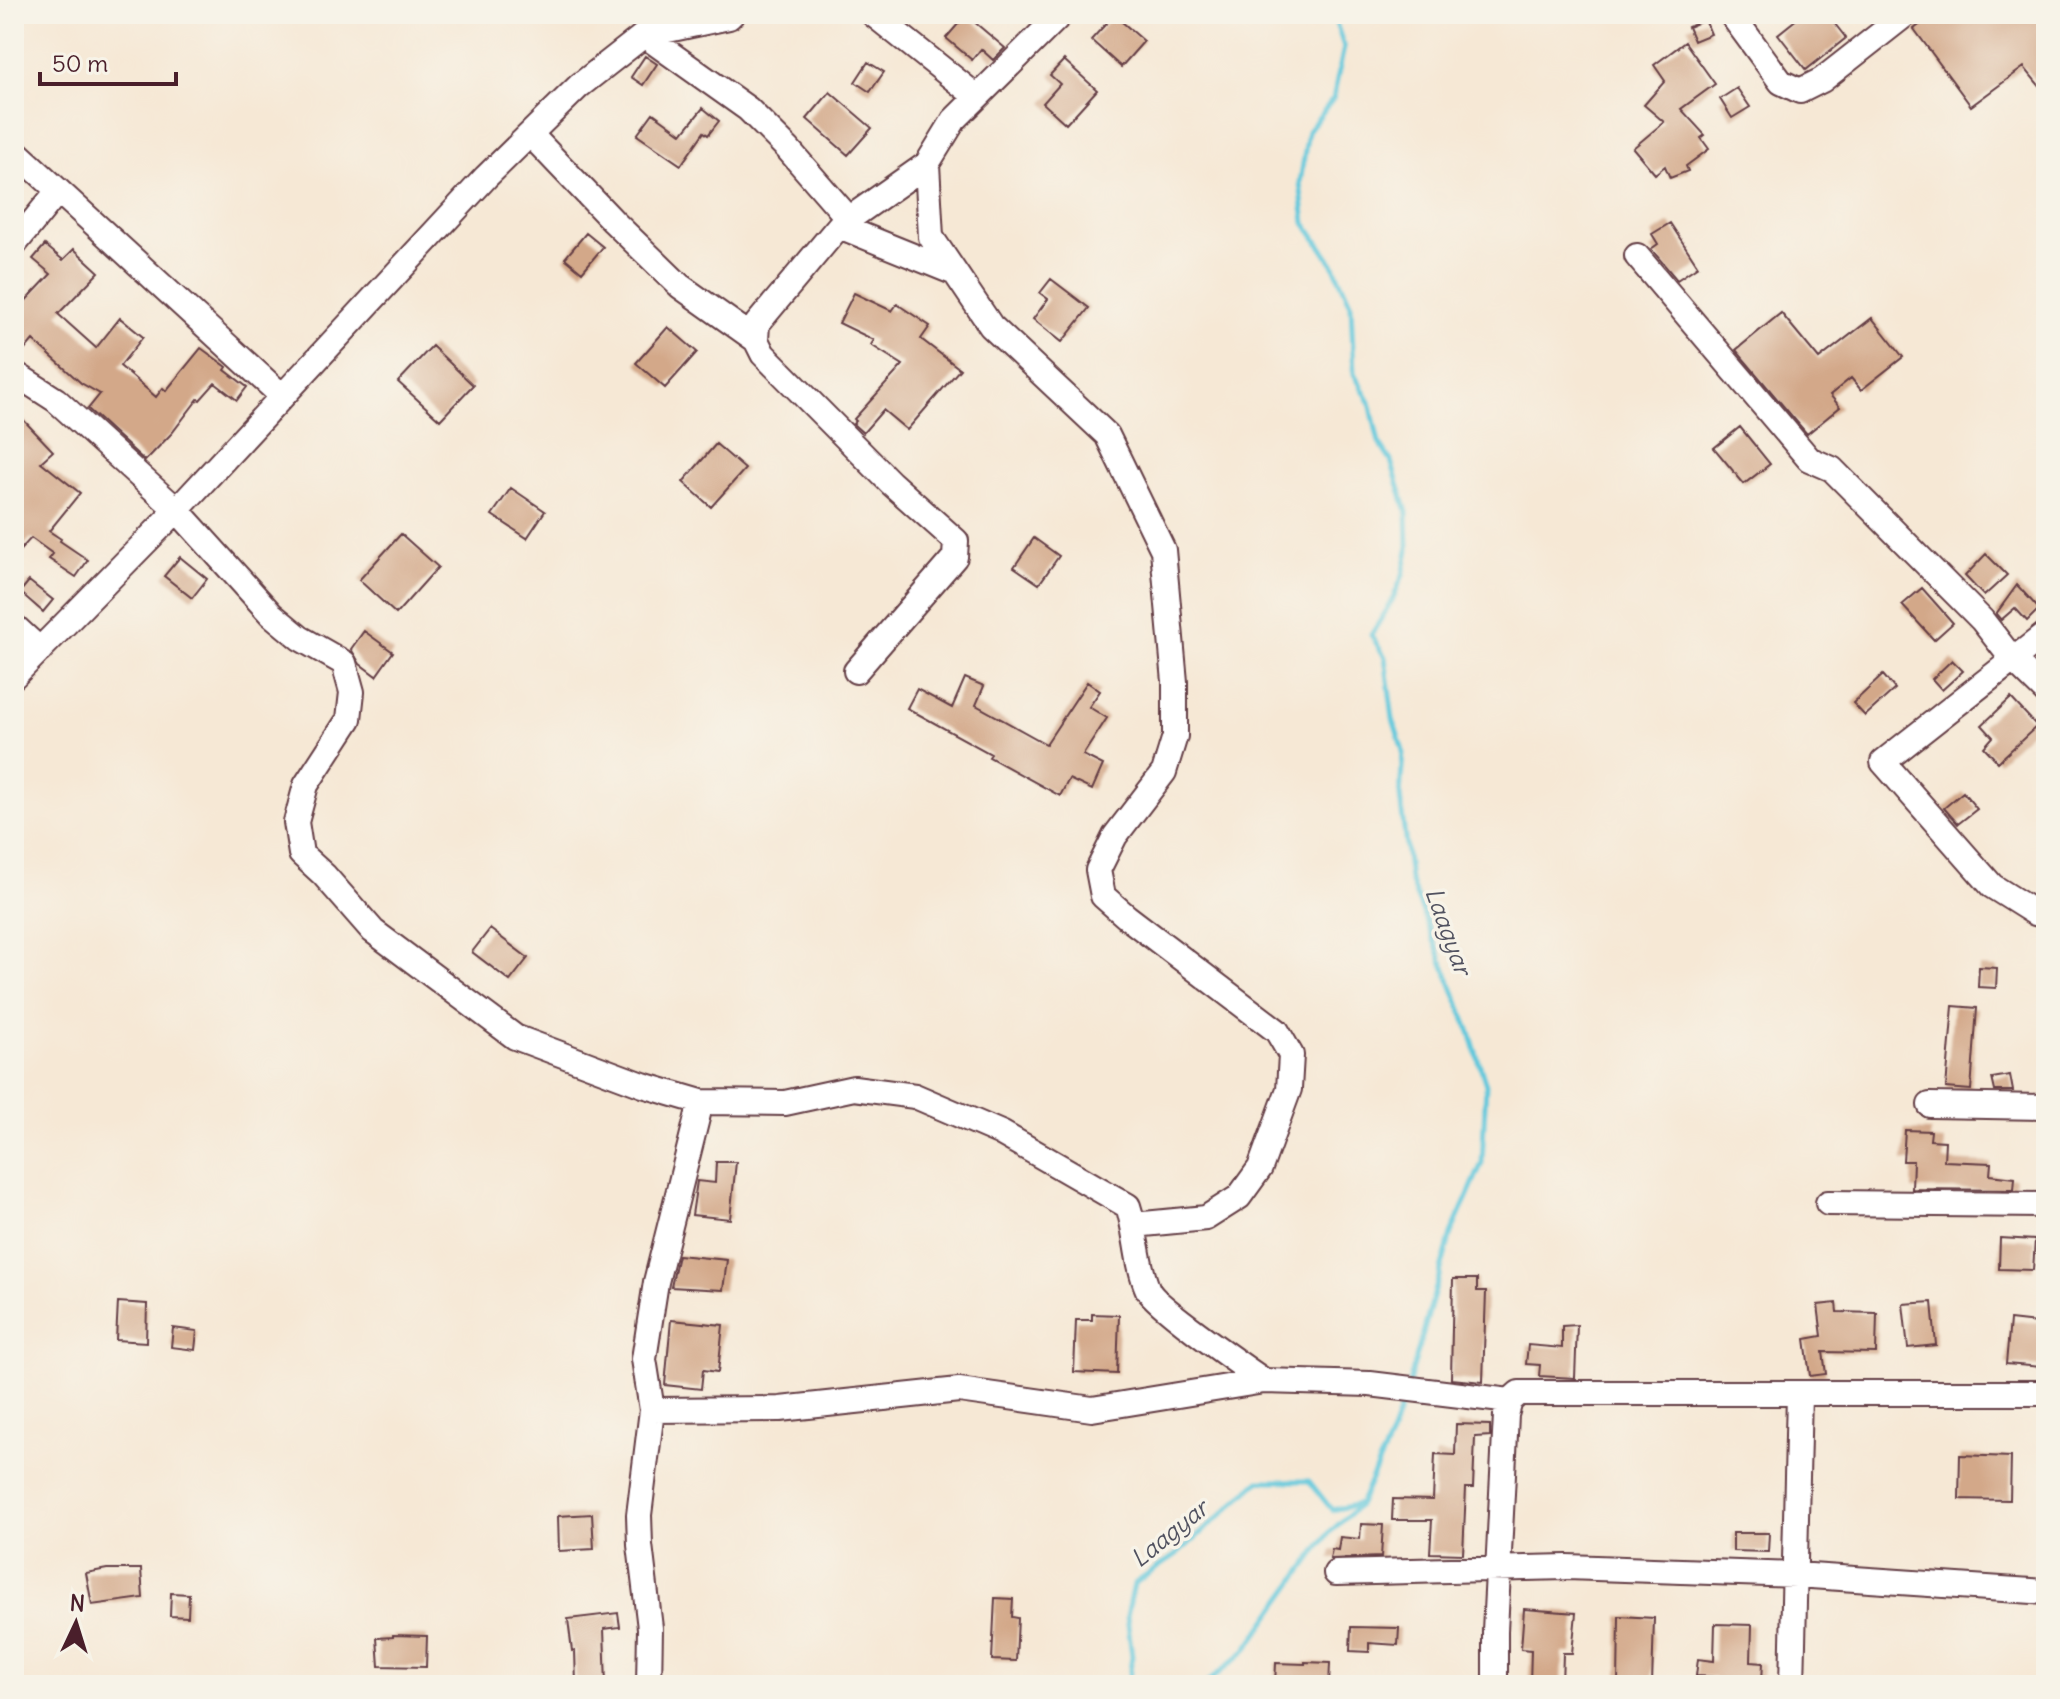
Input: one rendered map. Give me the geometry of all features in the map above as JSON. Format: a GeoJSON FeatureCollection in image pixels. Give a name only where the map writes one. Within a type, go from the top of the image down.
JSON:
{"type":"FeatureCollection","features":[{"type":"Feature","properties":{"kind":"street"},"geometry":{"type":"LineString","coordinates":[[14,676],[177,510],[486,177],[579,86],[644,35],[732,14]]}},
{"type":"Feature","properties":{"kind":"street"},"geometry":{"type":"LineString","coordinates":[[873,14],[977,97]]}},
{"type":"Feature","properties":{"kind":"street"},"geometry":{"type":"LineString","coordinates":[[756,340],[757,324],[844,222],[927,164],[954,120],[1061,14]]}},
{"type":"Feature","properties":{"kind":"street"},"geometry":{"type":"LineString","coordinates":[[1731,14],[1781,82],[1800,91],[1822,80],[1906,14]]}},
{"type":"Feature","properties":{"kind":"street"},"geometry":{"type":"LineString","coordinates":[[644,35],[748,109],[788,149],[844,222],[955,273]]}},
{"type":"Feature","properties":{"kind":"street"},"geometry":{"type":"LineString","coordinates":[[531,135],[680,286],[756,340],[763,354],[880,473],[956,541],[955,557],[856,671]]}},
{"type":"Feature","properties":{"kind":"street"},"geometry":{"type":"LineString","coordinates":[[14,150],[282,396]]}},
{"type":"Feature","properties":{"kind":"street"},"geometry":{"type":"LineString","coordinates":[[927,164],[931,237],[991,326],[1107,435],[1163,550],[1175,682],[1175,736],[1164,772],[1115,836],[1098,870],[1103,896],[1277,1031],[1291,1055],[1289,1089],[1260,1168],[1239,1197],[1206,1218],[1134,1225]]}},
{"type":"Feature","properties":{"kind":"street"},"geometry":{"type":"LineString","coordinates":[[14,245],[58,191]]}},
{"type":"Feature","properties":{"kind":"street"},"geometry":{"type":"LineString","coordinates":[[1637,256],[1809,459],[1832,469],[1982,620],[2013,660],[2046,692]]}},
{"type":"Feature","properties":{"kind":"street"},"geometry":{"type":"LineString","coordinates":[[14,373],[56,400],[177,510],[271,614],[300,638],[344,663],[352,692],[349,719],[306,785],[296,822],[301,854],[324,875],[373,931],[515,1037],[643,1085],[701,1102],[785,1103],[854,1088],[915,1096],[1001,1133],[1128,1206],[1137,1254],[1149,1293],[1264,1381]]}},
{"type":"Feature","properties":{"kind":"street"},"geometry":{"type":"LineString","coordinates":[[14,626],[40,650]]}},
{"type":"Feature","properties":{"kind":"street"},"geometry":{"type":"LineString","coordinates":[[2046,634],[1883,762],[1992,886],[2035,913],[2046,916]]}},
{"type":"Feature","properties":{"kind":"street"},"geometry":{"type":"LineString","coordinates":[[649,1685],[650,1628],[641,1566],[639,1515],[652,1410],[644,1359],[656,1282],[701,1102]]}},
{"type":"Feature","properties":{"kind":"street"},"geometry":{"type":"LineString","coordinates":[[1930,1105],[2046,1107]]}},
{"type":"Feature","properties":{"kind":"street"},"geometry":{"type":"LineString","coordinates":[[1828,1203],[2046,1205]]}},
{"type":"Feature","properties":{"kind":"street"},"geometry":{"type":"LineString","coordinates":[[652,1410],[780,1409],[959,1390],[1092,1409],[1264,1381],[1370,1384],[1510,1401]]}},
{"type":"Feature","properties":{"kind":"street"},"geometry":{"type":"LineString","coordinates":[[1495,1685],[1506,1415],[1510,1401],[1519,1393],[2046,1393]]}},
{"type":"Feature","properties":{"kind":"street"},"geometry":{"type":"LineString","coordinates":[[1792,1685],[1799,1394]]}},
{"type":"Feature","properties":{"kind":"street"},"geometry":{"type":"LineString","coordinates":[[1336,1573],[1567,1567],[1796,1575],[2046,1592]]}},
{"type":"Feature","properties":{"kind":"building"},"geometry":{"type":"Polygon","coordinates":[[[1803,14],[1827,14],[1846,38],[1806,70],[1778,34],[1803,14]]]}},
{"type":"Feature","properties":{"kind":"building"},"geometry":{"type":"Polygon","coordinates":[[[1934,14],[2046,14],[2046,94],[2024,67],[1971,106],[1914,29],[1934,14]]]}},
{"type":"Feature","properties":{"kind":"building"},"geometry":{"type":"Polygon","coordinates":[[[966,15],[1005,48],[993,60],[981,49],[972,60],[946,38],[966,15]]]}},
{"type":"Feature","properties":{"kind":"building"},"geometry":{"type":"Polygon","coordinates":[[[1114,15],[1144,41],[1121,67],[1091,40],[1114,15]]]}},
{"type":"Feature","properties":{"kind":"building"},"geometry":{"type":"Polygon","coordinates":[[[1705,20],[1711,34],[1694,41],[1688,27],[1705,20]]]}},
{"type":"Feature","properties":{"kind":"building"},"geometry":{"type":"Polygon","coordinates":[[[1685,42],[1715,84],[1681,109],[1705,135],[1701,138],[1709,149],[1686,166],[1688,171],[1670,178],[1665,166],[1655,174],[1633,148],[1664,122],[1644,105],[1665,81],[1654,65],[1685,42]]]}},
{"type":"Feature","properties":{"kind":"building"},"geometry":{"type":"Polygon","coordinates":[[[645,56],[657,64],[643,85],[631,77],[645,56]]]}},
{"type":"Feature","properties":{"kind":"building"},"geometry":{"type":"Polygon","coordinates":[[[1064,60],[1097,90],[1066,124],[1043,103],[1060,84],[1050,75],[1064,60]]]}},
{"type":"Feature","properties":{"kind":"building"},"geometry":{"type":"Polygon","coordinates":[[[868,62],[884,72],[870,92],[855,82],[868,62]]]}},
{"type":"Feature","properties":{"kind":"building"},"geometry":{"type":"Polygon","coordinates":[[[1737,88],[1750,107],[1732,118],[1720,99],[1737,88]]]}},
{"type":"Feature","properties":{"kind":"building"},"geometry":{"type":"Polygon","coordinates":[[[830,92],[872,128],[848,155],[807,119],[830,92]]]}},
{"type":"Feature","properties":{"kind":"building"},"geometry":{"type":"Polygon","coordinates":[[[703,108],[719,121],[708,135],[704,132],[681,165],[637,135],[653,113],[682,134],[703,108]]]}},
{"type":"Feature","properties":{"kind":"building"},"geometry":{"type":"Polygon","coordinates":[[[1670,223],[1698,266],[1677,280],[1651,249],[1658,244],[1652,234],[1670,223]]]}},
{"type":"Feature","properties":{"kind":"building"},"geometry":{"type":"Polygon","coordinates":[[[586,233],[603,247],[582,272],[565,258],[586,233]]]}},
{"type":"Feature","properties":{"kind":"building"},"geometry":{"type":"Polygon","coordinates":[[[45,245],[63,260],[74,249],[99,272],[58,314],[96,348],[120,318],[143,337],[120,366],[156,397],[163,388],[166,391],[201,348],[247,387],[237,400],[215,383],[145,461],[88,409],[100,394],[81,383],[33,340],[17,359],[14,358],[14,313],[51,274],[33,259],[45,245]]]}},
{"type":"Feature","properties":{"kind":"building"},"geometry":{"type":"Polygon","coordinates":[[[1051,279],[1089,308],[1062,342],[1033,319],[1048,299],[1040,293],[1051,279]]]}},
{"type":"Feature","properties":{"kind":"building"},"geometry":{"type":"Polygon","coordinates":[[[854,293],[892,311],[897,304],[930,326],[921,339],[960,369],[907,430],[883,410],[863,433],[853,424],[854,419],[903,365],[871,345],[874,340],[839,323],[854,293]]]}},
{"type":"Feature","properties":{"kind":"building"},"geometry":{"type":"Polygon","coordinates":[[[1781,313],[1819,359],[1872,318],[1903,357],[1861,390],[1851,378],[1830,395],[1840,407],[1807,434],[1736,350],[1781,313]]]}},
{"type":"Feature","properties":{"kind":"building"},"geometry":{"type":"Polygon","coordinates":[[[668,327],[697,352],[665,388],[636,363],[668,327]]]}},
{"type":"Feature","properties":{"kind":"building"},"geometry":{"type":"Polygon","coordinates":[[[432,346],[473,385],[440,420],[398,382],[432,346]]]}},
{"type":"Feature","properties":{"kind":"building"},"geometry":{"type":"Polygon","coordinates":[[[14,410],[53,451],[41,462],[80,493],[49,531],[88,560],[76,577],[49,559],[53,554],[31,538],[14,557],[14,410]]]}},
{"type":"Feature","properties":{"kind":"building"},"geometry":{"type":"Polygon","coordinates":[[[1740,427],[1770,464],[1744,484],[1714,448],[1740,427]]]}},
{"type":"Feature","properties":{"kind":"building"},"geometry":{"type":"Polygon","coordinates":[[[716,444],[745,469],[711,507],[683,482],[716,444]]]}},
{"type":"Feature","properties":{"kind":"building"},"geometry":{"type":"Polygon","coordinates":[[[511,488],[545,511],[527,538],[492,515],[511,488]]]}},
{"type":"Feature","properties":{"kind":"building"},"geometry":{"type":"Polygon","coordinates":[[[401,534],[438,567],[396,614],[359,580],[401,534]]]}},
{"type":"Feature","properties":{"kind":"building"},"geometry":{"type":"Polygon","coordinates":[[[1034,538],[1059,556],[1039,584],[1014,567],[1034,538]]]}},
{"type":"Feature","properties":{"kind":"building"},"geometry":{"type":"Polygon","coordinates":[[[1986,554],[2007,575],[1984,596],[1965,576],[1986,554]]]}},
{"type":"Feature","properties":{"kind":"building"},"geometry":{"type":"Polygon","coordinates":[[[180,557],[207,579],[192,598],[164,576],[180,557]]]}},
{"type":"Feature","properties":{"kind":"building"},"geometry":{"type":"Polygon","coordinates":[[[29,581],[53,600],[43,612],[20,592],[29,581]]]}},
{"type":"Feature","properties":{"kind":"building"},"geometry":{"type":"Polygon","coordinates":[[[2017,585],[2039,609],[2027,621],[2015,608],[2001,620],[1996,614],[2017,585]]]}},
{"type":"Feature","properties":{"kind":"building"},"geometry":{"type":"Polygon","coordinates":[[[1922,588],[1953,623],[1934,640],[1902,605],[1922,588]]]}},
{"type":"Feature","properties":{"kind":"building"},"geometry":{"type":"Polygon","coordinates":[[[364,631],[393,652],[376,676],[360,664],[351,649],[364,631]]]}},
{"type":"Feature","properties":{"kind":"building"},"geometry":{"type":"Polygon","coordinates":[[[1952,660],[1963,671],[1942,690],[1932,679],[1952,660]]]}},
{"type":"Feature","properties":{"kind":"building"},"geometry":{"type":"Polygon","coordinates":[[[1883,675],[1895,689],[1865,716],[1853,703],[1883,675]]]}},
{"type":"Feature","properties":{"kind":"building"},"geometry":{"type":"Polygon","coordinates":[[[965,678],[984,686],[976,705],[1046,744],[1087,682],[1100,691],[1089,707],[1107,718],[1083,755],[1103,765],[1092,790],[1069,779],[1060,796],[907,708],[917,689],[952,708],[965,678]]]}},
{"type":"Feature","properties":{"kind":"building"},"geometry":{"type":"Polygon","coordinates":[[[2011,698],[2037,726],[1998,762],[1984,747],[1993,737],[1982,725],[2011,698]]]}},
{"type":"Feature","properties":{"kind":"building"},"geometry":{"type":"Polygon","coordinates":[[[1963,792],[1977,809],[1958,824],[1944,808],[1963,792]]]}},
{"type":"Feature","properties":{"kind":"building"},"geometry":{"type":"Polygon","coordinates":[[[490,929],[528,958],[510,981],[472,952],[490,929]]]}},
{"type":"Feature","properties":{"kind":"building"},"geometry":{"type":"Polygon","coordinates":[[[1979,967],[1997,968],[1996,988],[1978,987],[1979,967]]]}},
{"type":"Feature","properties":{"kind":"building"},"geometry":{"type":"Polygon","coordinates":[[[1953,1006],[1977,1008],[1971,1090],[1946,1088],[1953,1006]]]}},
{"type":"Feature","properties":{"kind":"building"},"geometry":{"type":"Polygon","coordinates":[[[2010,1075],[2013,1091],[1995,1091],[1992,1078],[2010,1075]]]}},
{"type":"Feature","properties":{"kind":"building"},"geometry":{"type":"Polygon","coordinates":[[[1905,1130],[1931,1131],[1930,1140],[1945,1141],[1944,1161],[1991,1163],[1990,1175],[2015,1178],[2014,1190],[1912,1189],[1913,1161],[1903,1161],[1905,1130]]]}},
{"type":"Feature","properties":{"kind":"building"},"geometry":{"type":"Polygon","coordinates":[[[716,1162],[736,1162],[730,1219],[692,1215],[697,1181],[715,1183],[716,1162]]]}},
{"type":"Feature","properties":{"kind":"building"},"geometry":{"type":"Polygon","coordinates":[[[2000,1238],[2035,1240],[2033,1270],[1999,1269],[2000,1238]]]}},
{"type":"Feature","properties":{"kind":"building"},"geometry":{"type":"Polygon","coordinates":[[[678,1255],[727,1260],[723,1290],[671,1287],[678,1255]]]}},
{"type":"Feature","properties":{"kind":"building"},"geometry":{"type":"Polygon","coordinates":[[[1453,1279],[1477,1279],[1477,1291],[1486,1291],[1483,1382],[1451,1379],[1453,1279]]]}},
{"type":"Feature","properties":{"kind":"building"},"geometry":{"type":"Polygon","coordinates":[[[118,1302],[147,1304],[146,1342],[116,1340],[118,1302]]]}},
{"type":"Feature","properties":{"kind":"building"},"geometry":{"type":"Polygon","coordinates":[[[1932,1302],[1936,1345],[1908,1348],[1903,1304],[1932,1302]]]}},
{"type":"Feature","properties":{"kind":"building"},"geometry":{"type":"Polygon","coordinates":[[[1836,1303],[1837,1312],[1877,1313],[1876,1353],[1823,1352],[1826,1374],[1810,1376],[1805,1339],[1822,1336],[1818,1305],[1836,1303]]]}},
{"type":"Feature","properties":{"kind":"building"},"geometry":{"type":"Polygon","coordinates":[[[1092,1314],[1119,1315],[1117,1374],[1074,1372],[1076,1320],[1092,1320],[1092,1314]]]}},
{"type":"Feature","properties":{"kind":"building"},"geometry":{"type":"Polygon","coordinates":[[[671,1320],[723,1325],[718,1372],[703,1370],[701,1389],[665,1385],[671,1320]]]}},
{"type":"Feature","properties":{"kind":"building"},"geometry":{"type":"Polygon","coordinates":[[[2010,1320],[2046,1324],[2042,1367],[2006,1364],[2010,1320]]]}},
{"type":"Feature","properties":{"kind":"building"},"geometry":{"type":"Polygon","coordinates":[[[1577,1325],[1575,1378],[1539,1376],[1540,1365],[1526,1364],[1528,1345],[1562,1348],[1562,1326],[1577,1325]]]}},
{"type":"Feature","properties":{"kind":"building"},"geometry":{"type":"Polygon","coordinates":[[[173,1328],[197,1331],[195,1350],[171,1347],[173,1328]]]}},
{"type":"Feature","properties":{"kind":"building"},"geometry":{"type":"Polygon","coordinates":[[[1456,1424],[1490,1425],[1490,1436],[1475,1437],[1473,1488],[1466,1488],[1463,1554],[1430,1553],[1432,1520],[1392,1520],[1393,1499],[1433,1500],[1435,1454],[1455,1455],[1456,1424]]]}},
{"type":"Feature","properties":{"kind":"building"},"geometry":{"type":"Polygon","coordinates":[[[1960,1455],[2011,1457],[2010,1500],[1959,1499],[1960,1455]]]}},
{"type":"Feature","properties":{"kind":"building"},"geometry":{"type":"Polygon","coordinates":[[[592,1514],[594,1549],[559,1551],[558,1516],[592,1514]]]}},
{"type":"Feature","properties":{"kind":"building"},"geometry":{"type":"Polygon","coordinates":[[[1361,1524],[1383,1525],[1381,1557],[1330,1559],[1332,1549],[1338,1550],[1340,1537],[1360,1539],[1361,1524]]]}},
{"type":"Feature","properties":{"kind":"building"},"geometry":{"type":"Polygon","coordinates":[[[1733,1533],[1769,1533],[1768,1552],[1733,1551],[1733,1533]]]}},
{"type":"Feature","properties":{"kind":"building"},"geometry":{"type":"Polygon","coordinates":[[[107,1569],[141,1569],[143,1598],[92,1605],[86,1573],[107,1569]]]}},
{"type":"Feature","properties":{"kind":"building"},"geometry":{"type":"Polygon","coordinates":[[[171,1593],[189,1594],[188,1617],[170,1616],[171,1593]]]}},
{"type":"Feature","properties":{"kind":"building"},"geometry":{"type":"Polygon","coordinates":[[[995,1598],[1013,1599],[1012,1617],[1018,1618],[1016,1661],[992,1660],[995,1598]]]}},
{"type":"Feature","properties":{"kind":"building"},"geometry":{"type":"Polygon","coordinates":[[[1524,1609],[1576,1613],[1572,1653],[1563,1653],[1562,1685],[1530,1685],[1531,1650],[1521,1649],[1524,1609]]]}},
{"type":"Feature","properties":{"kind":"building"},"geometry":{"type":"Polygon","coordinates":[[[618,1613],[620,1627],[604,1629],[606,1685],[576,1685],[575,1650],[572,1651],[568,1619],[618,1613]]]}},
{"type":"Feature","properties":{"kind":"building"},"geometry":{"type":"Polygon","coordinates":[[[1619,1616],[1654,1618],[1652,1685],[1618,1685],[1619,1616]]]}},
{"type":"Feature","properties":{"kind":"building"},"geometry":{"type":"Polygon","coordinates":[[[1715,1624],[1752,1625],[1751,1662],[1763,1663],[1762,1681],[1744,1680],[1744,1685],[1715,1685],[1715,1677],[1696,1676],[1698,1659],[1714,1661],[1715,1624]]]}},
{"type":"Feature","properties":{"kind":"building"},"geometry":{"type":"Polygon","coordinates":[[[1351,1627],[1399,1628],[1398,1645],[1369,1643],[1369,1652],[1350,1651],[1351,1627]]]}},
{"type":"Feature","properties":{"kind":"building"},"geometry":{"type":"Polygon","coordinates":[[[427,1636],[426,1667],[379,1666],[377,1638],[427,1636]]]}},
{"type":"Feature","properties":{"kind":"building"},"geometry":{"type":"Polygon","coordinates":[[[1276,1663],[1330,1663],[1329,1685],[1275,1685],[1276,1663]]]}},
{"type":"Feature","properties":{"kind":"waterway","name":"Laagyar"},"geometry":{"type":"LineString","coordinates":[[1333,14],[1344,47],[1333,99],[1308,131],[1300,183],[1305,223],[1333,264],[1351,305],[1354,374],[1370,402],[1379,443],[1391,461],[1407,512],[1408,550],[1403,575],[1391,603],[1371,635],[1385,657],[1393,719],[1403,751],[1400,796],[1410,880],[1470,1032],[1486,1085],[1482,1163],[1451,1234],[1409,1383]]}},
{"type":"Feature","properties":{"kind":"waterway","name":"Laagyar"},"geometry":{"type":"LineString","coordinates":[[1128,1685],[1132,1656],[1127,1616],[1134,1584],[1180,1552],[1259,1481],[1309,1481],[1332,1510],[1360,1504],[1391,1436],[1404,1396]]}},
{"type":"Feature","properties":{"kind":"waterway"},"geometry":{"type":"LineString","coordinates":[[1205,1685],[1245,1651],[1329,1533],[1359,1505]]}}]}
